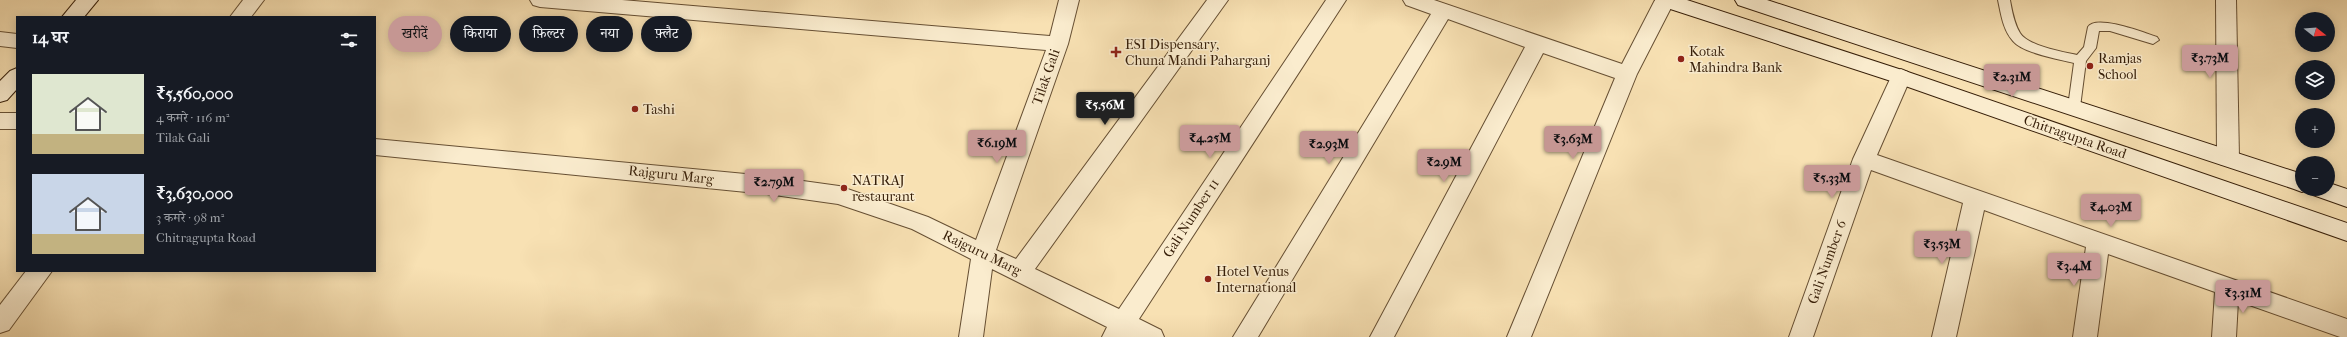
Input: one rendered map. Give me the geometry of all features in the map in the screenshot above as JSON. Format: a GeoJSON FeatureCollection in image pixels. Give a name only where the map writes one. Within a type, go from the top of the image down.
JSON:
{"type":"FeatureCollection","features":[{"type":"Feature","properties":{"kind":"street"},"geometry":{"type":"LineString","coordinates":[[73,16],[88,0]]}},
{"type":"Feature","properties":{"kind":"street"},"geometry":{"type":"LineString","coordinates":[[241,16],[254,0]]}},
{"type":"Feature","properties":{"kind":"street"},"geometry":{"type":"LineString","coordinates":[[540,0],[1058,44]]}},
{"type":"Feature","properties":{"kind":"street","name":"Tilak Gali"},"geometry":{"type":"LineString","coordinates":[[971,337],[983,254],[1058,44],[1069,0]]}},
{"type":"Feature","properties":{"kind":"street"},"geometry":{"type":"LineString","coordinates":[[1020,272],[1218,0]]}},
{"type":"Feature","properties":{"kind":"street","name":"Gali Number 11"},"geometry":{"type":"LineString","coordinates":[[1118,330],[1336,0]]}},
{"type":"Feature","properties":{"kind":"street"},"geometry":{"type":"LineString","coordinates":[[1413,0],[1627,74]]}},
{"type":"Feature","properties":{"kind":"street"},"geometry":{"type":"LineString","coordinates":[[1519,337],[1627,74],[1665,0]]}},
{"type":"Feature","properties":{"kind":"street","name":"Chitragupta Road"},"geometry":{"type":"LineString","coordinates":[[1665,0],[1901,77],[2347,232]]}},
{"type":"Feature","properties":{"kind":"street","name":"Chitragupta Road"},"geometry":{"type":"LineString","coordinates":[[1745,0],[2295,181]]}},
{"type":"Feature","properties":{"kind":"street"},"geometry":{"type":"LineString","coordinates":[[2226,0],[2228,158]]}},
{"type":"Feature","properties":{"kind":"street"},"geometry":{"type":"LineString","coordinates":[[1245,337],[1443,10]]}},
{"type":"Feature","properties":{"kind":"street"},"geometry":{"type":"LineString","coordinates":[[0,39],[16,41]]}},
{"type":"Feature","properties":{"kind":"street"},"geometry":{"type":"LineString","coordinates":[[1382,337],[1537,44]]}},
{"type":"Feature","properties":{"kind":"street"},"geometry":{"type":"LineString","coordinates":[[0,94],[16,77]]}},
{"type":"Feature","properties":{"kind":"street","name":"Gali Number 6"},"geometry":{"type":"LineString","coordinates":[[1801,337],[1864,159],[1901,77]]}},
{"type":"Feature","properties":{"kind":"street"},"geometry":{"type":"LineString","coordinates":[[0,121],[16,121]]}},
{"type":"Feature","properties":{"kind":"street","name":"Rajguru Marg"},"geometry":{"type":"LineString","coordinates":[[376,147],[767,184],[839,195],[920,223],[1020,272],[1118,330],[1152,337]]}},
{"type":"Feature","properties":{"kind":"street"},"geometry":{"type":"LineString","coordinates":[[1864,159],[1975,200],[2347,329]]}},
{"type":"Feature","properties":{"kind":"street"},"geometry":{"type":"LineString","coordinates":[[2335,194],[2347,198]]}},
{"type":"Feature","properties":{"kind":"street"},"geometry":{"type":"LineString","coordinates":[[1944,337],[1975,200]]}},
{"type":"Feature","properties":{"kind":"street"},"geometry":{"type":"LineString","coordinates":[[2086,337],[2098,242]]}},
{"type":"Feature","properties":{"kind":"street"},"geometry":{"type":"LineString","coordinates":[[0,323],[39,272]]}},
{"type":"Feature","properties":{"kind":"street"},"geometry":{"type":"LineString","coordinates":[[2224,337],[2227,288]]}},
{"type":"Feature","properties":{"kind":"lane"},"geometry":{"type":"LineString","coordinates":[[2004,0],[2008,22],[2017,39],[2050,52],[2080,60]]}},
{"type":"Feature","properties":{"kind":"lane"},"geometry":{"type":"LineString","coordinates":[[2074,107],[2080,60],[2090,48],[2094,27],[2110,27],[2153,40]]}},
{"type":"Feature","properties":{"kind":"place","name":"ESI Dispensary, Chuna Mandi Paharganj"},"geometry":{"type":"Point","coordinates":[1116,52]}},
{"type":"Feature","properties":{"kind":"place","name":"Kotak Mahindra Bank"},"geometry":{"type":"Point","coordinates":[1681,59]}},
{"type":"Feature","properties":{"kind":"place","name":"Ramjas School"},"geometry":{"type":"Point","coordinates":[2090,66]}},
{"type":"Feature","properties":{"kind":"place","name":"Tashi"},"geometry":{"type":"Point","coordinates":[635,109]}},
{"type":"Feature","properties":{"kind":"place","name":"NATRAJ restaurant"},"geometry":{"type":"Point","coordinates":[844,188]}},
{"type":"Feature","properties":{"kind":"place","name":"Hotel Venus International"},"geometry":{"type":"Point","coordinates":[1208,279]}}]}
